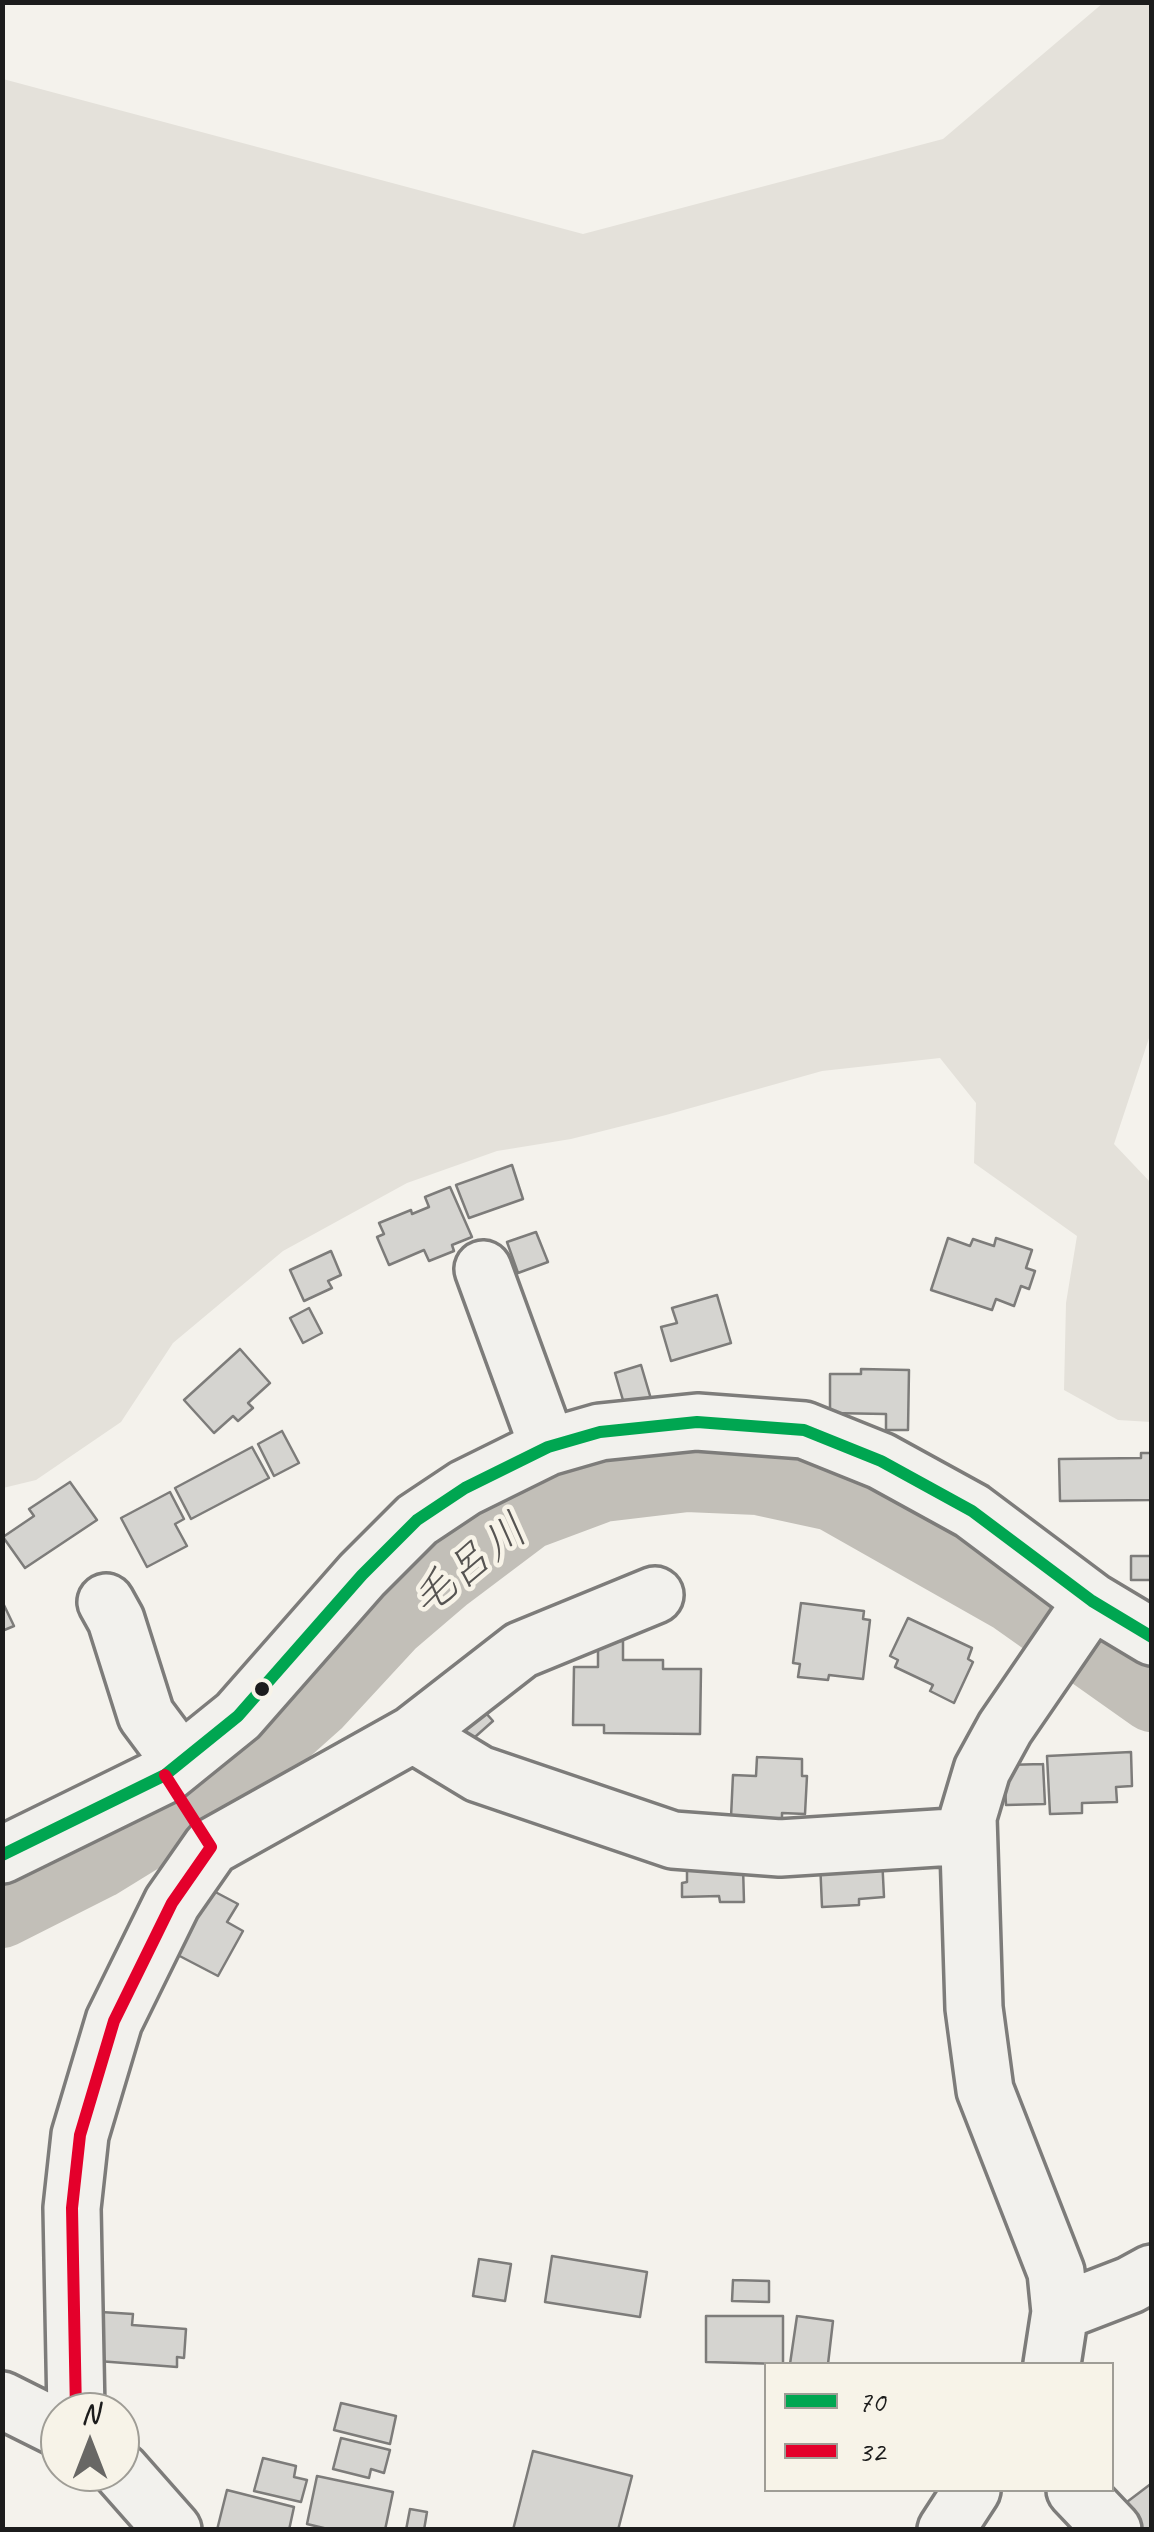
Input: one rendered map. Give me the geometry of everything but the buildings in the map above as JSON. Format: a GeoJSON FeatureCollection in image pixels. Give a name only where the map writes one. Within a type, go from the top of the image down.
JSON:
{"type":"FeatureCollection","features":[{"type":"Feature","properties":{"kind":"street"},"geometry":{"type":"LineString","coordinates":[[483,1269],[548,1447]]}},
{"type":"Feature","properties":{"kind":"street"},"geometry":{"type":"LineString","coordinates":[[2,1854],[173,1774],[238,1716],[362,1575],[418,1520],[464,1488],[548,1447],[600,1432],[697,1422],[804,1430],[881,1461],[972,1511],[1086,1609],[1152,1637]]}},
{"type":"Feature","properties":{"kind":"street"},"geometry":{"type":"LineString","coordinates":[[76,2392],[72,2208],[80,2136],[114,2021],[172,1903],[208,1842],[413,1734],[522,1650],[654,1595]]}},
{"type":"Feature","properties":{"kind":"street"},"geometry":{"type":"LineString","coordinates":[[106,1602],[116,1620],[146,1714],[208,1842]]}},
{"type":"Feature","properties":{"kind":"street"},"geometry":{"type":"LineString","coordinates":[[1056,2338],[1056,2272],[984,2090],[974,2008],[968,1817],[982,1770],[1004,1728],[1086,1609]]}},
{"type":"Feature","properties":{"kind":"street"},"geometry":{"type":"LineString","coordinates":[[413,1734],[480,1774],[672,1840],[780,1848],[968,1836]]}},
{"type":"Feature","properties":{"kind":"street"},"geometry":{"type":"LineString","coordinates":[[1056,2338],[1152,2273]]}},
{"type":"Feature","properties":{"kind":"street"},"geometry":{"type":"LineString","coordinates":[[2,2400],[40,2419]]}},
{"type":"Feature","properties":{"kind":"street"},"geometry":{"type":"LineString","coordinates":[[139,2492],[173,2530]]}},
{"type":"Feature","properties":{"kind":"street"},"geometry":{"type":"LineString","coordinates":[[946,2530],[971,2492]]}},
{"type":"Feature","properties":{"kind":"street"},"geometry":{"type":"LineString","coordinates":[[1078,2492],[1113,2530]]}},
{"type":"Feature","properties":{"kind":"shaded area"},"geometry":{"type":"Polygon","coordinates":[[[1103,3],[1152,3],[1152,1029],[1114,1144],[1151,1183],[1151,1422],[1118,1420],[1064,1390],[1066,1303],[1077,1236],[974,1163],[976,1103],[940,1058],[822,1071],[571,1139],[497,1151],[407,1183],[283,1251],[173,1343],[121,1422],[36,1480],[3,1488],[3,79],[583,234],[943,139],[1103,3]]]}},
{"type":"Feature","properties":{"kind":"waterway","name":"毛呂川"},"geometry":{"type":"LineString","coordinates":[[2,1914],[99,1865],[224,1788],[318,1704],[392,1624],[447,1577],[528,1516],[603,1488],[687,1478],[758,1481],[832,1497],[1012,1599],[1152,1698]]}},
{"type":"Feature","properties":{"kind":"transit line","name":"70"},"geometry":{"type":"LineString","coordinates":[[2,1855],[165,1775],[238,1716],[362,1575],[417,1520],[465,1488],[548,1447],[600,1432],[697,1422],[804,1430],[881,1461],[972,1511],[1092,1601],[1152,1637]]}},
{"type":"Feature","properties":{"kind":"transit line","name":"32"},"geometry":{"type":"LineString","coordinates":[[76,2392],[72,2208],[80,2135],[114,2021],[172,1903],[211,1847],[165,1775]]}}]}
